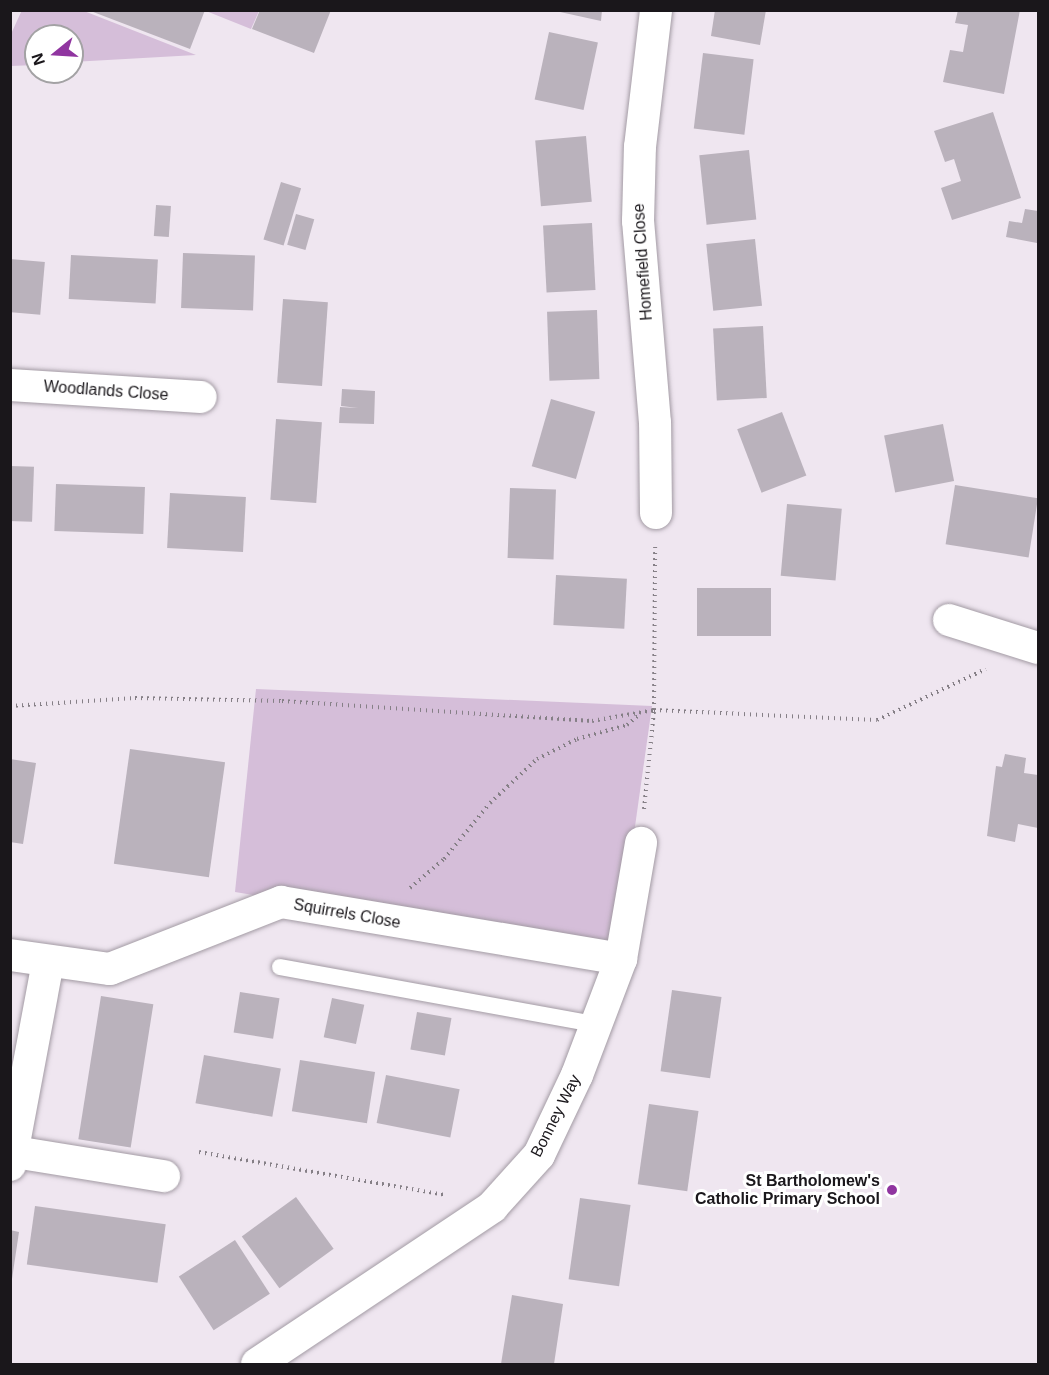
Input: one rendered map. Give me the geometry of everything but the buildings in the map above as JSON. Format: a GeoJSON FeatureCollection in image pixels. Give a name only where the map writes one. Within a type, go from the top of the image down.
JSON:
{"type":"FeatureCollection","features":[{"type":"Feature","properties":{"kind":"street","name":"Homefield Close"},"geometry":{"type":"LineString","coordinates":[[656,10],[640,147],[638,221],[655,423],[656,513]]}},
{"type":"Feature","properties":{"kind":"street","name":"Woodlands Close"},"geometry":{"type":"LineString","coordinates":[[10,385],[201,397]]}},
{"type":"Feature","properties":{"kind":"street"},"geometry":{"type":"LineString","coordinates":[[949,620],[1036,648]]}},
{"type":"Feature","properties":{"kind":"street","name":"Bonney Way"},"geometry":{"type":"LineString","coordinates":[[256,1365],[477,1218],[539,1155],[598,1025],[621,959],[641,843]]}},
{"type":"Feature","properties":{"kind":"street","name":"Squirrels Close"},"geometry":{"type":"LineString","coordinates":[[10,955],[110,969],[281,903],[621,959]]}},
{"type":"Feature","properties":{"kind":"street"},"geometry":{"type":"LineString","coordinates":[[48,962],[13,1159],[164,1176]]}},
{"type":"Feature","properties":{"kind":"lane"},"geometry":{"type":"LineString","coordinates":[[280,967],[598,1025]]}},
{"type":"Feature","properties":{"kind":"path"},"geometry":{"type":"LineString","coordinates":[[641,843],[654,710],[656,513]]}},
{"type":"Feature","properties":{"kind":"path"},"geometry":{"type":"LineString","coordinates":[[10,706],[135,698],[282,700],[592,721],[654,710],[877,720],[1036,648]]}},
{"type":"Feature","properties":{"kind":"path"},"geometry":{"type":"LineString","coordinates":[[371,918],[444,859],[490,803],[537,759],[577,739],[627,725],[641,714]]}},
{"type":"Feature","properties":{"kind":"path"},"geometry":{"type":"LineString","coordinates":[[199,1152],[461,1198],[477,1218]]}},
{"type":"Feature","properties":{"kind":"shaded area"},"geometry":{"type":"Polygon","coordinates":[[[22,10],[84,11],[196,55],[84,61],[84,24],[24,24],[24,65],[11,66],[11,34],[22,10]]]}},
{"type":"Feature","properties":{"kind":"shaded area"},"geometry":{"type":"Polygon","coordinates":[[[206,10],[259,11],[251,29],[206,10]]]}},
{"type":"Feature","properties":{"kind":"shaded area"},"geometry":{"type":"Polygon","coordinates":[[[256,689],[652,706],[617,954],[235,892],[256,689]]]}},
{"type":"Feature","properties":{"kind":"place","name":"St Bartholomew's Catholic Primary School"},"geometry":{"type":"Point","coordinates":[892,1190]}}]}
